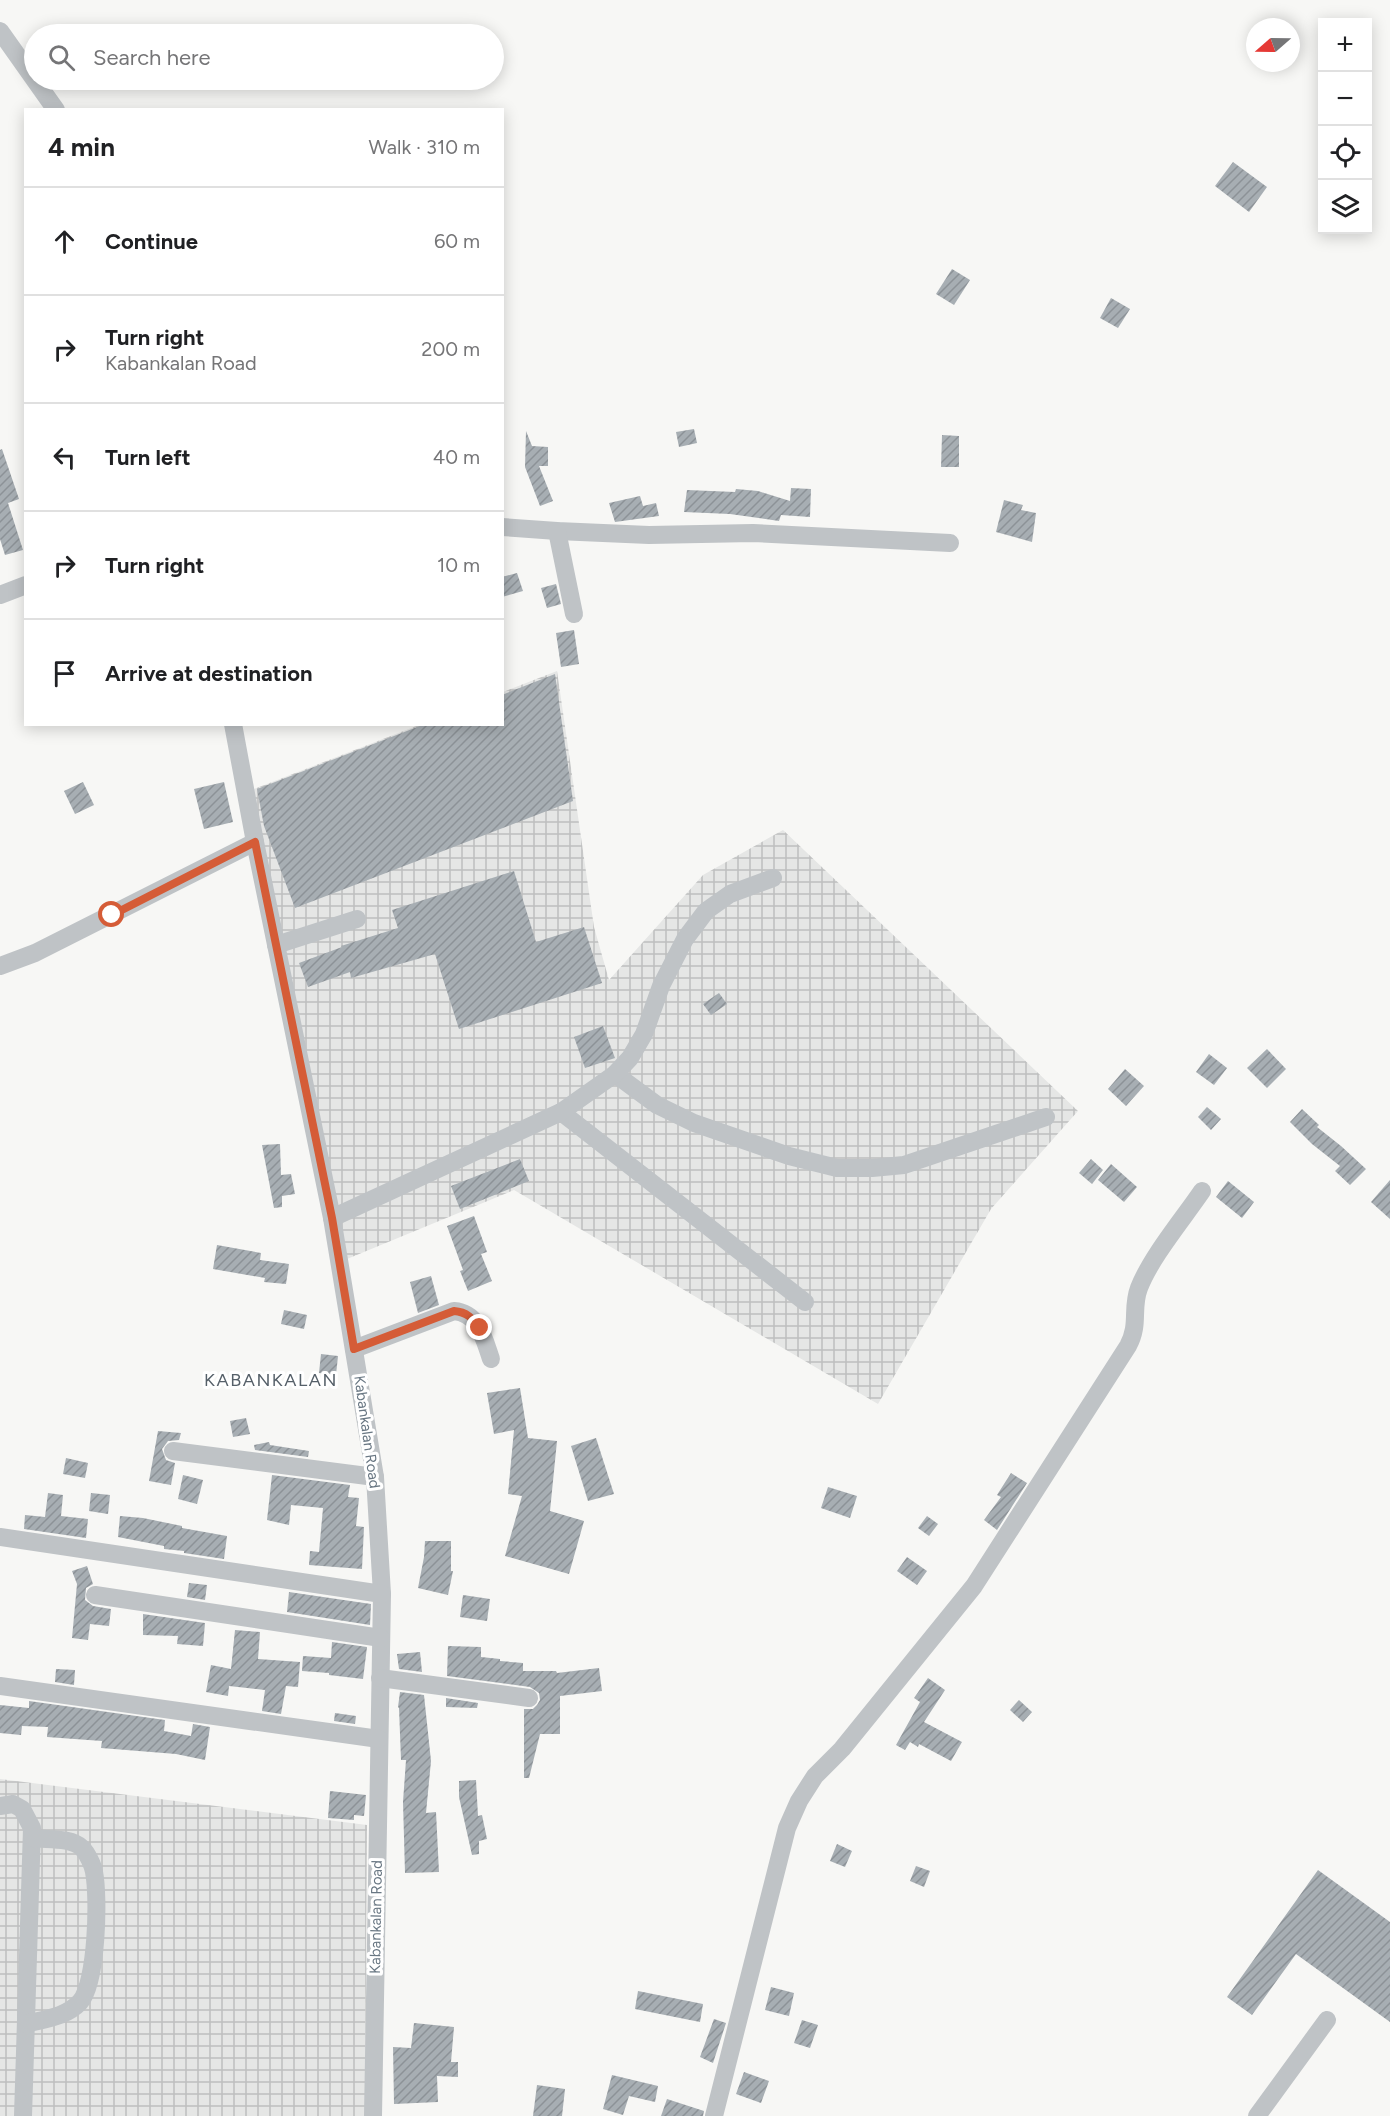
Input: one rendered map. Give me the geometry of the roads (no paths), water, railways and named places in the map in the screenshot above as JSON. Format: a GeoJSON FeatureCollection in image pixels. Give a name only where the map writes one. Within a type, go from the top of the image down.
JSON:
{"type":"FeatureCollection","features":[{"type":"Feature","properties":{"kind":"street"},"geometry":{"type":"LineString","coordinates":[[0,31],[24,65]]}},
{"type":"Feature","properties":{"kind":"street"},"geometry":{"type":"LineString","coordinates":[[42,90],[55,108]]}},
{"type":"Feature","properties":{"kind":"street"},"geometry":{"type":"LineString","coordinates":[[504,526],[650,535],[753,533],[950,543]]}},
{"type":"Feature","properties":{"kind":"street"},"geometry":{"type":"LineString","coordinates":[[557,531],[574,614]]}},
{"type":"Feature","properties":{"kind":"street"},"geometry":{"type":"LineString","coordinates":[[0,595],[24,586]]}},
{"type":"Feature","properties":{"kind":"street","name":"Kabankalan Road"},"geometry":{"type":"LineString","coordinates":[[233,726],[332,1218],[375,1477],[382,1594],[373,2116]]}},
{"type":"Feature","properties":{"kind":"street"},"geometry":{"type":"LineString","coordinates":[[0,966],[64,939],[255,842]]}},
{"type":"Feature","properties":{"kind":"street"},"geometry":{"type":"LineString","coordinates":[[332,1218],[561,1112],[615,1074],[630,1058],[644,1034],[661,986],[685,939],[706,911],[730,894],[773,878]]}},
{"type":"Feature","properties":{"kind":"street"},"geometry":{"type":"LineString","coordinates":[[276,945],[357,919]]}},
{"type":"Feature","properties":{"kind":"street"},"geometry":{"type":"LineString","coordinates":[[615,1074],[657,1104],[694,1123],[789,1156],[837,1168],[904,1165],[1046,1118]]}},
{"type":"Feature","properties":{"kind":"street"},"geometry":{"type":"LineString","coordinates":[[561,1112],[805,1302]]}},
{"type":"Feature","properties":{"kind":"street"},"geometry":{"type":"LineString","coordinates":[[714,2116],[787,1828],[799,1801],[815,1776],[842,1749],[975,1586],[1128,1346],[1134,1335],[1138,1290],[1148,1271],[1202,1191]]}},
{"type":"Feature","properties":{"kind":"street"},"geometry":{"type":"LineString","coordinates":[[354,1349],[454,1311],[463,1312],[472,1317],[480,1328],[492,1359]]}},
{"type":"Feature","properties":{"kind":"street"},"geometry":{"type":"LineString","coordinates":[[173,1451],[375,1477]]}},
{"type":"Feature","properties":{"kind":"street"},"geometry":{"type":"LineString","coordinates":[[0,1537],[382,1594]]}},
{"type":"Feature","properties":{"kind":"street"},"geometry":{"type":"LineString","coordinates":[[95,1595],[381,1638]]}},
{"type":"Feature","properties":{"kind":"street"},"geometry":{"type":"LineString","coordinates":[[380,1678],[529,1698]]}},
{"type":"Feature","properties":{"kind":"street"},"geometry":{"type":"LineString","coordinates":[[0,1686],[379,1738]]}},
{"type":"Feature","properties":{"kind":"street"},"geometry":{"type":"LineString","coordinates":[[0,1806],[13,1804],[22,1809],[29,1819],[33,1838],[23,2116]]}},
{"type":"Feature","properties":{"kind":"street"},"geometry":{"type":"LineString","coordinates":[[26,2024],[63,2015],[81,2001],[90,1980],[95,1924],[94,1869],[83,1848],[74,1842],[33,1838]]}},
{"type":"Feature","properties":{"kind":"street"},"geometry":{"type":"LineString","coordinates":[[1257,2116],[1327,2020]]}},
{"type":"Feature","properties":{"kind":"district","name":"KABANKALAN"},"geometry":{"type":"Point","coordinates":[271,1380]}}]}
